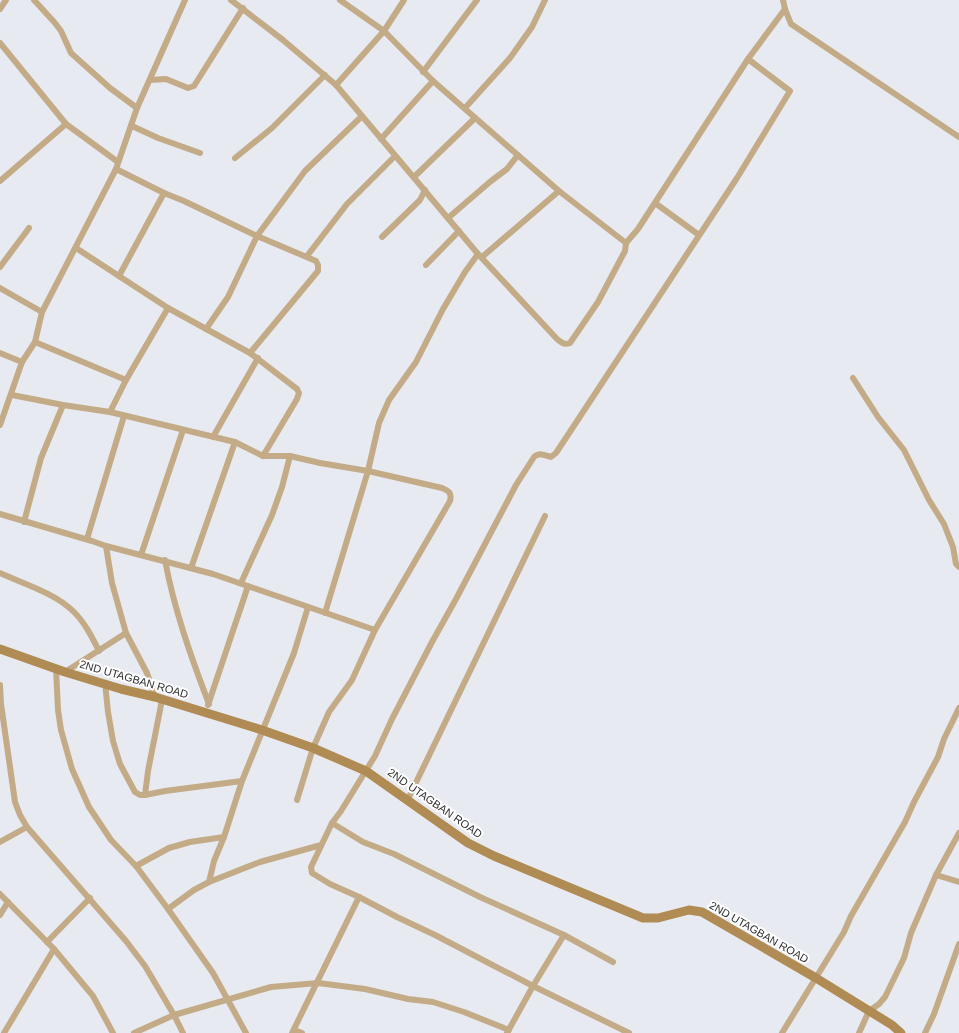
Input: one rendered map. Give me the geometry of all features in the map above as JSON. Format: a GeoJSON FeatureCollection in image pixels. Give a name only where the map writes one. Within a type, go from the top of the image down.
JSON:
{"type":"FeatureCollection","features":[{"type":"Feature","properties":{"kind":"street"},"geometry":{"type":"LineString","coordinates":[[0,9],[6,0]]}},
{"type":"Feature","properties":{"kind":"street"},"geometry":{"type":"LineString","coordinates":[[34,0],[61,31],[71,53],[110,88],[137,108]]}},
{"type":"Feature","properties":{"kind":"street"},"geometry":{"type":"LineString","coordinates":[[0,425],[12,395],[22,362],[35,342],[42,312],[116,169],[137,108],[185,0]]}},
{"type":"Feature","properties":{"kind":"street"},"geometry":{"type":"LineString","coordinates":[[232,0],[336,85],[480,256],[558,339],[562,343],[566,344],[570,343],[598,302],[625,251],[626,243],[655,203],[748,59],[785,9]]}},
{"type":"Feature","properties":{"kind":"street"},"geometry":{"type":"LineString","coordinates":[[340,0],[384,31],[433,82],[465,108],[559,191],[626,243]]}},
{"type":"Feature","properties":{"kind":"street"},"geometry":{"type":"LineString","coordinates":[[336,85],[384,31],[404,0]]}},
{"type":"Feature","properties":{"kind":"street"},"geometry":{"type":"LineString","coordinates":[[423,72],[477,0]]}},
{"type":"Feature","properties":{"kind":"street"},"geometry":{"type":"LineString","coordinates":[[465,108],[510,58],[532,27],[545,0]]}},
{"type":"Feature","properties":{"kind":"street"},"geometry":{"type":"LineString","coordinates":[[783,0],[791,24],[959,137]]}},
{"type":"Feature","properties":{"kind":"street"},"geometry":{"type":"LineString","coordinates":[[150,80],[166,79],[188,88],[194,86],[243,8]]}},
{"type":"Feature","properties":{"kind":"street"},"geometry":{"type":"LineString","coordinates":[[0,43],[66,124],[118,162]]}},
{"type":"Feature","properties":{"kind":"street"},"geometry":{"type":"LineString","coordinates":[[629,1033],[533,986],[359,897],[330,884],[312,873],[311,867],[332,823],[375,756],[392,719],[432,642],[456,600],[516,486],[537,454],[551,457],[556,453],[737,178],[790,91],[748,59]]}},
{"type":"Feature","properties":{"kind":"street"},"geometry":{"type":"LineString","coordinates":[[235,158],[272,128],[324,75]]}},
{"type":"Feature","properties":{"kind":"street"},"geometry":{"type":"LineString","coordinates":[[381,139],[433,82]]}},
{"type":"Feature","properties":{"kind":"street"},"geometry":{"type":"LineString","coordinates":[[206,329],[228,297],[257,236],[305,171],[362,116]]}},
{"type":"Feature","properties":{"kind":"street"},"geometry":{"type":"LineString","coordinates":[[414,178],[475,118]]}},
{"type":"Feature","properties":{"kind":"street"},"geometry":{"type":"LineString","coordinates":[[0,180],[66,124]]}},
{"type":"Feature","properties":{"kind":"street"},"geometry":{"type":"LineString","coordinates":[[132,126],[200,154]]}},
{"type":"Feature","properties":{"kind":"street"},"geometry":{"type":"LineString","coordinates":[[448,218],[491,180],[507,169],[518,155]]}},
{"type":"Feature","properties":{"kind":"street"},"geometry":{"type":"LineString","coordinates":[[307,256],[347,204],[396,156]]}},
{"type":"Feature","properties":{"kind":"street"},"geometry":{"type":"LineString","coordinates":[[116,169],[257,236],[316,261],[318,271],[250,353]]}},
{"type":"Feature","properties":{"kind":"street"},"geometry":{"type":"LineString","coordinates":[[382,237],[420,200],[425,190]]}},
{"type":"Feature","properties":{"kind":"street"},"geometry":{"type":"LineString","coordinates":[[325,613],[368,471],[379,423],[389,400],[416,362],[443,309],[465,272],[480,256],[559,191]]}},
{"type":"Feature","properties":{"kind":"street"},"geometry":{"type":"LineString","coordinates":[[119,276],[164,193]]}},
{"type":"Feature","properties":{"kind":"street"},"geometry":{"type":"LineString","coordinates":[[655,203],[699,235]]}},
{"type":"Feature","properties":{"kind":"street"},"geometry":{"type":"LineString","coordinates":[[0,267],[29,228]]}},
{"type":"Feature","properties":{"kind":"street"},"geometry":{"type":"LineString","coordinates":[[426,264],[459,231]]}},
{"type":"Feature","properties":{"kind":"street"},"geometry":{"type":"LineString","coordinates":[[76,248],[168,308],[258,358],[297,389],[299,393],[298,399],[263,456]]}},
{"type":"Feature","properties":{"kind":"street"},"geometry":{"type":"LineString","coordinates":[[0,288],[42,312]]}},
{"type":"Feature","properties":{"kind":"street"},"geometry":{"type":"LineString","coordinates":[[110,412],[126,380],[168,308]]}},
{"type":"Feature","properties":{"kind":"street"},"geometry":{"type":"LineString","coordinates":[[35,342],[126,380]]}},
{"type":"Feature","properties":{"kind":"street"},"geometry":{"type":"LineString","coordinates":[[0,353],[22,362]]}},
{"type":"Feature","properties":{"kind":"street"},"geometry":{"type":"LineString","coordinates":[[213,437],[258,358]]}},
{"type":"Feature","properties":{"kind":"street"},"geometry":{"type":"LineString","coordinates":[[852,378],[878,417],[904,450],[944,524],[953,547],[956,564],[959,567]]}},
{"type":"Feature","properties":{"kind":"street"},"geometry":{"type":"LineString","coordinates":[[12,395],[110,412],[235,442],[263,456],[290,456],[320,463],[368,471],[442,488],[448,491],[451,495],[450,501],[426,544],[401,583],[375,630],[352,680],[329,712],[313,748],[297,800]]}},
{"type":"Feature","properties":{"kind":"street"},"geometry":{"type":"LineString","coordinates":[[24,522],[41,458],[63,405]]}},
{"type":"Feature","properties":{"kind":"street"},"geometry":{"type":"LineString","coordinates":[[87,539],[124,416]]}},
{"type":"Feature","properties":{"kind":"street"},"geometry":{"type":"LineString","coordinates":[[141,555],[183,430]]}},
{"type":"Feature","properties":{"kind":"street"},"geometry":{"type":"LineString","coordinates":[[191,568],[235,442]]}},
{"type":"Feature","properties":{"kind":"street"},"geometry":{"type":"LineString","coordinates":[[242,583],[272,515],[282,487],[290,456]]}},
{"type":"Feature","properties":{"kind":"street"},"geometry":{"type":"LineString","coordinates":[[0,514],[87,539],[106,546],[165,560],[242,583],[375,630]]}},
{"type":"Feature","properties":{"kind":"street"},"geometry":{"type":"LineString","coordinates":[[408,799],[545,516]]}},
{"type":"Feature","properties":{"kind":"street"},"geometry":{"type":"LineString","coordinates":[[106,546],[116,597],[126,633],[158,698],[146,795]]}},
{"type":"Feature","properties":{"kind":"street"},"geometry":{"type":"LineString","coordinates":[[165,560],[169,584],[207,708]]}},
{"type":"Feature","properties":{"kind":"street"},"geometry":{"type":"LineString","coordinates":[[0,573],[63,603],[73,611],[83,623],[99,651]]}},
{"type":"Feature","properties":{"kind":"street"},"geometry":{"type":"LineString","coordinates":[[207,708],[248,586]]}},
{"type":"Feature","properties":{"kind":"street"},"geometry":{"type":"LineString","coordinates":[[209,882],[214,861],[242,781],[294,653],[308,607]]}},
{"type":"Feature","properties":{"kind":"street"},"geometry":{"type":"LineString","coordinates":[[65,672],[126,633]]}},
{"type":"Feature","properties":{"kind":"street","name":"2ND UTAGBAN ROAD"},"geometry":{"type":"LineString","coordinates":[[0,649],[65,672],[121,689],[207,708],[313,748],[366,771],[408,799],[468,843],[494,856],[643,918],[658,918],[689,910],[702,912],[816,978],[892,1025],[901,1033]]}},
{"type":"Feature","properties":{"kind":"street"},"geometry":{"type":"LineString","coordinates":[[56,668],[58,710],[61,730],[72,769],[89,806],[111,840],[136,866],[213,974],[246,1033]]}},
{"type":"Feature","properties":{"kind":"street"},"geometry":{"type":"LineString","coordinates":[[105,683],[113,740],[120,764],[135,792],[140,795],[146,795],[165,791],[242,781]]}},
{"type":"Feature","properties":{"kind":"street"},"geometry":{"type":"LineString","coordinates":[[0,685],[1,704],[15,802],[20,815],[27,827],[90,898],[145,966],[183,1033]]}},
{"type":"Feature","properties":{"kind":"street"},"geometry":{"type":"LineString","coordinates":[[782,1033],[844,932],[851,916],[905,822],[938,757],[944,739],[959,708]]}},
{"type":"Feature","properties":{"kind":"street"},"geometry":{"type":"LineString","coordinates":[[332,823],[364,842],[394,854],[480,897],[564,935],[613,962]]}},
{"type":"Feature","properties":{"kind":"street"},"geometry":{"type":"LineString","coordinates":[[0,842],[27,827]]}},
{"type":"Feature","properties":{"kind":"street"},"geometry":{"type":"LineString","coordinates":[[859,1033],[869,1012],[885,997],[904,958],[911,933],[936,875],[959,833]]}},
{"type":"Feature","properties":{"kind":"street"},"geometry":{"type":"LineString","coordinates":[[136,866],[169,848],[190,842],[224,836]]}},
{"type":"Feature","properties":{"kind":"street"},"geometry":{"type":"LineString","coordinates":[[168,909],[194,890],[209,882],[260,862],[321,845]]}},
{"type":"Feature","properties":{"kind":"street"},"geometry":{"type":"LineString","coordinates":[[936,875],[959,882]]}},
{"type":"Feature","properties":{"kind":"street"},"geometry":{"type":"LineString","coordinates":[[0,894],[54,949],[93,996],[113,1033]]}},
{"type":"Feature","properties":{"kind":"street"},"geometry":{"type":"LineString","coordinates":[[302,1033],[293,1032],[359,897]]}},
{"type":"Feature","properties":{"kind":"street"},"geometry":{"type":"LineString","coordinates":[[47,942],[90,898]]}},
{"type":"Feature","properties":{"kind":"street"},"geometry":{"type":"LineString","coordinates":[[0,915],[8,902]]}},
{"type":"Feature","properties":{"kind":"street"},"geometry":{"type":"LineString","coordinates":[[134,1033],[174,1015],[271,987],[318,982],[365,989],[408,999],[433,1002],[464,1012],[508,1031],[564,935]]}},
{"type":"Feature","properties":{"kind":"street"},"geometry":{"type":"LineString","coordinates":[[925,1033],[934,1014],[959,944]]}},
{"type":"Feature","properties":{"kind":"street"},"geometry":{"type":"LineString","coordinates":[[2,1033],[54,949]]}}]}
